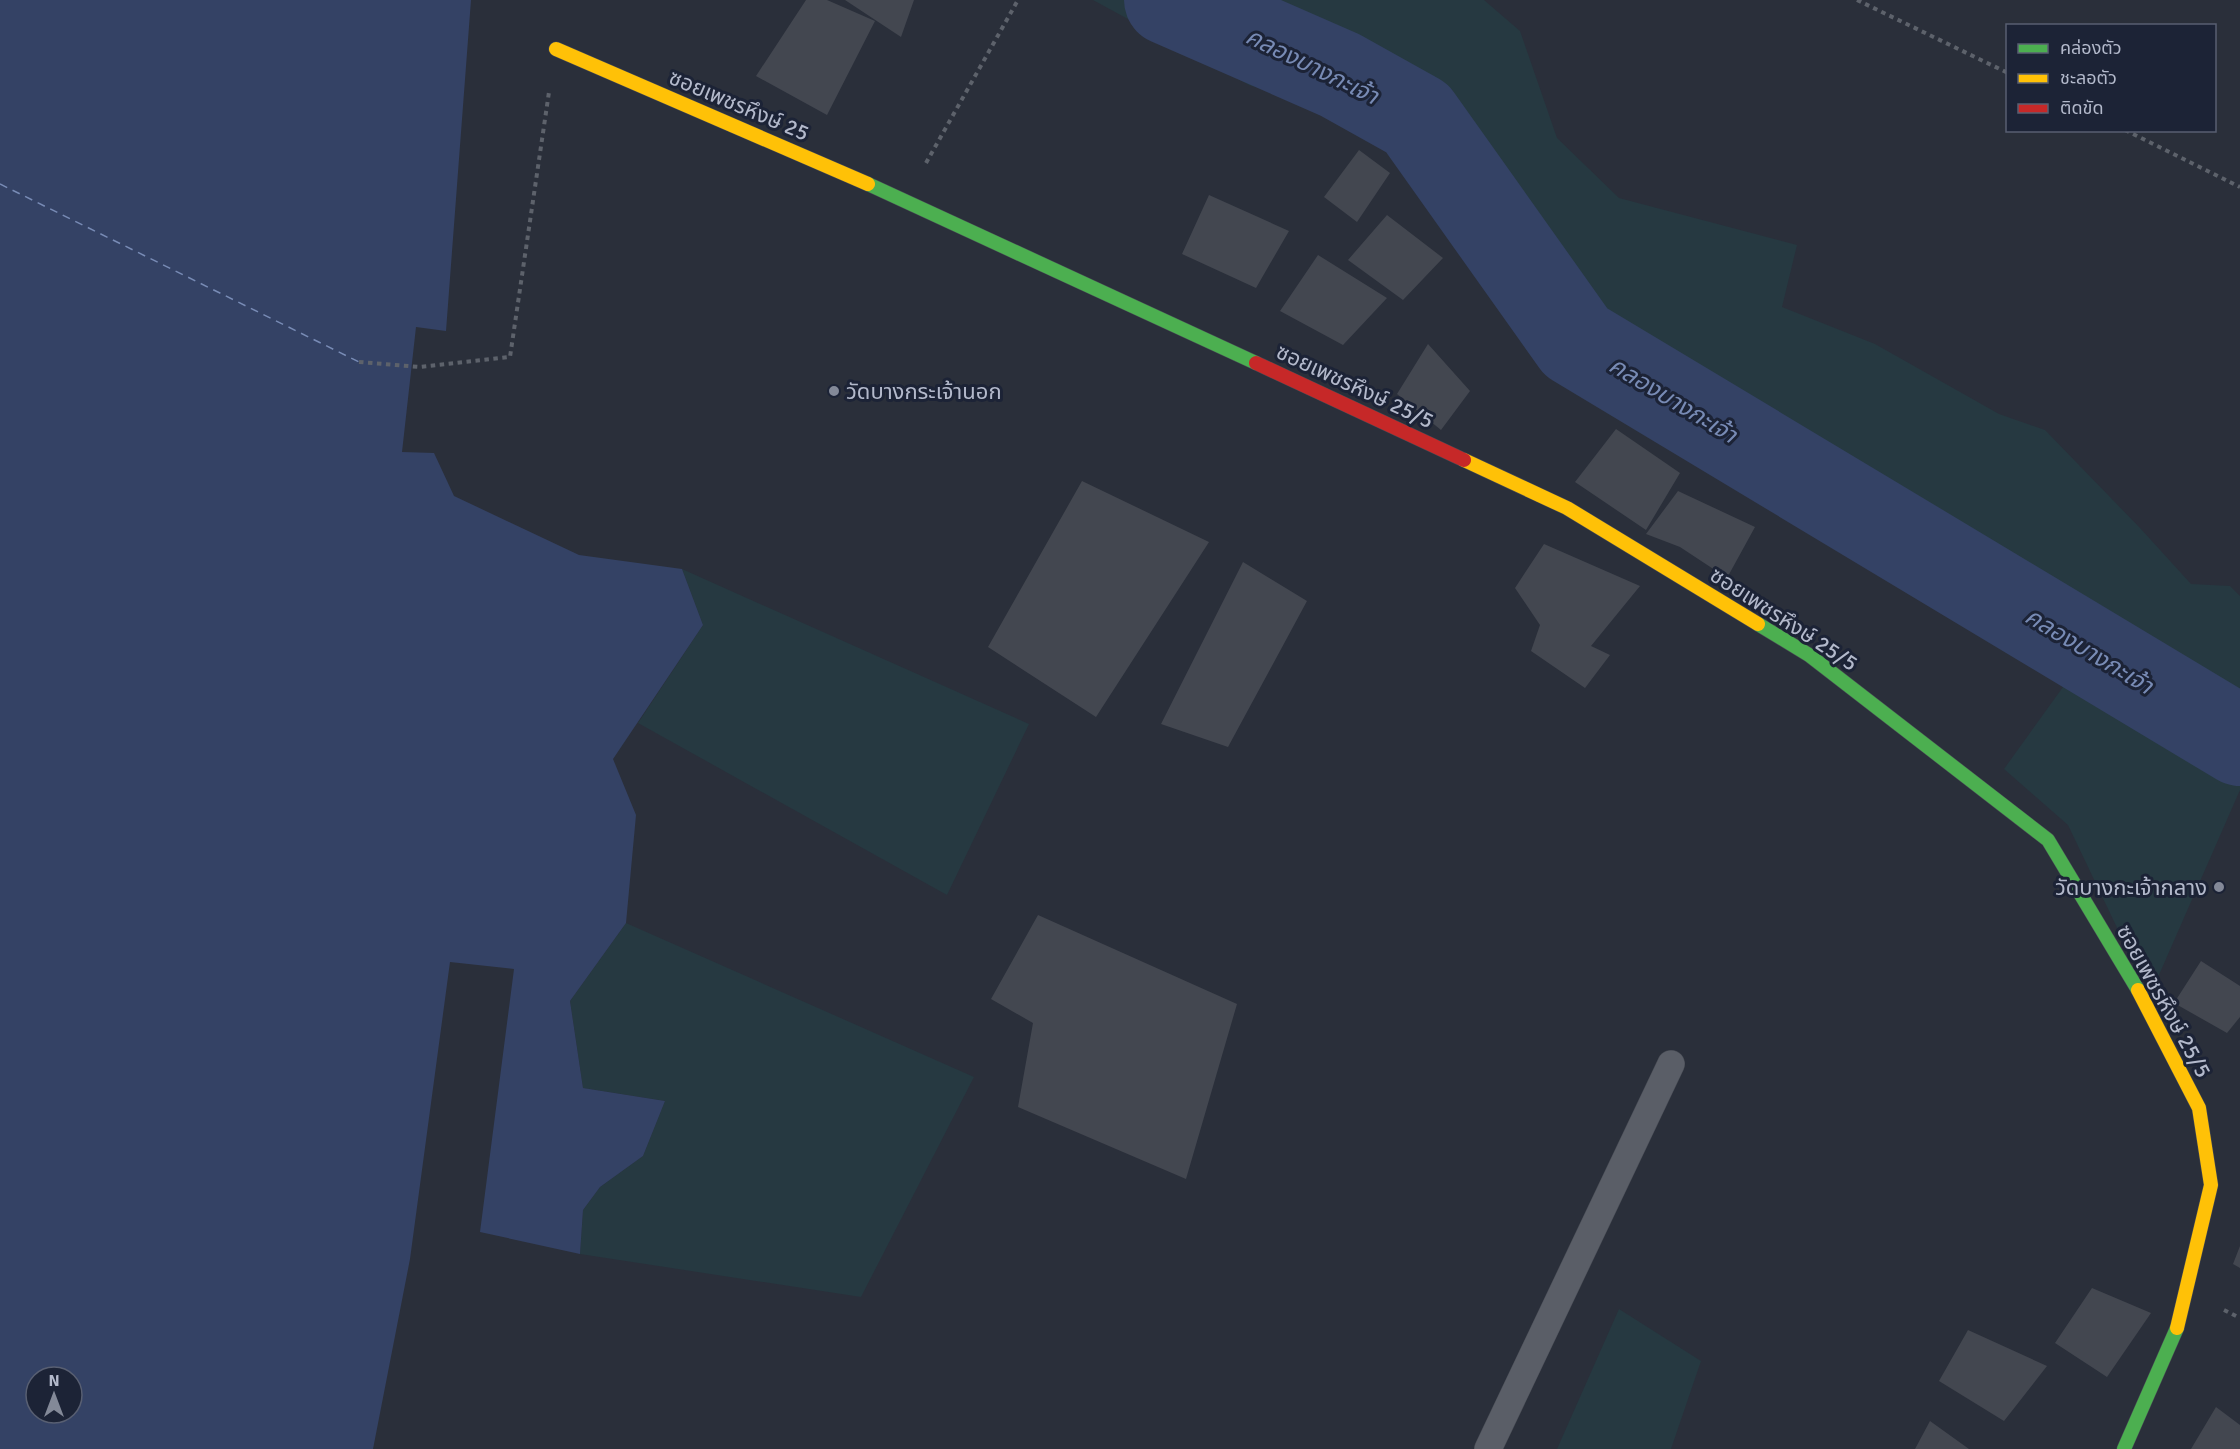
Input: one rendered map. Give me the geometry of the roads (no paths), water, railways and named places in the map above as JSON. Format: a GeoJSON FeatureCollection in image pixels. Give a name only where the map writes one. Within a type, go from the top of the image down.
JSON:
{"type":"FeatureCollection","features":[{"type":"Feature","properties":{"kind":"street","name":"ซอยเพชรหึงษ์ 25"},"geometry":{"type":"LineString","coordinates":[[556,49],[906,200]]}},
{"type":"Feature","properties":{"kind":"street","name":"ซอยเพชรหึงษ์ 25/5"},"geometry":{"type":"LineString","coordinates":[[906,200],[1567,508],[1809,655],[2048,840],[2149,1008],[2199,1108],[2211,1185],[2176,1333],[2124,1449]]}},
{"type":"Feature","properties":{"kind":"lane"},"geometry":{"type":"LineString","coordinates":[[1488,1449],[1671,1064]]}},
{"type":"Feature","properties":{"kind":"water"},"geometry":{"type":"Polygon","coordinates":[[[0,0],[471,0],[446,331],[416,327],[402,452],[434,453],[454,496],[579,555],[682,569],[703,625],[613,759],[636,815],[626,923],[570,1001],[583,1088],[665,1101],[643,1156],[600,1187],[583,1210],[580,1254],[480,1232],[514,969],[450,962],[410,1259],[373,1449],[0,1449],[0,0]]]}},
{"type":"Feature","properties":{"kind":"waterway","name":"คลองบางกะเจ้า"},"geometry":{"type":"LineString","coordinates":[[1169,0],[1340,75],[1417,118],[1576,342],[2240,741]]}},
{"type":"Feature","properties":{"kind":"place","name":"วัดบางกระเจ้านอก"},"geometry":{"type":"Point","coordinates":[834,391]}},
{"type":"Feature","properties":{"kind":"place","name":"วัดบางกะเจ้ากลาง"},"geometry":{"type":"Point","coordinates":[2219,887]}}]}
